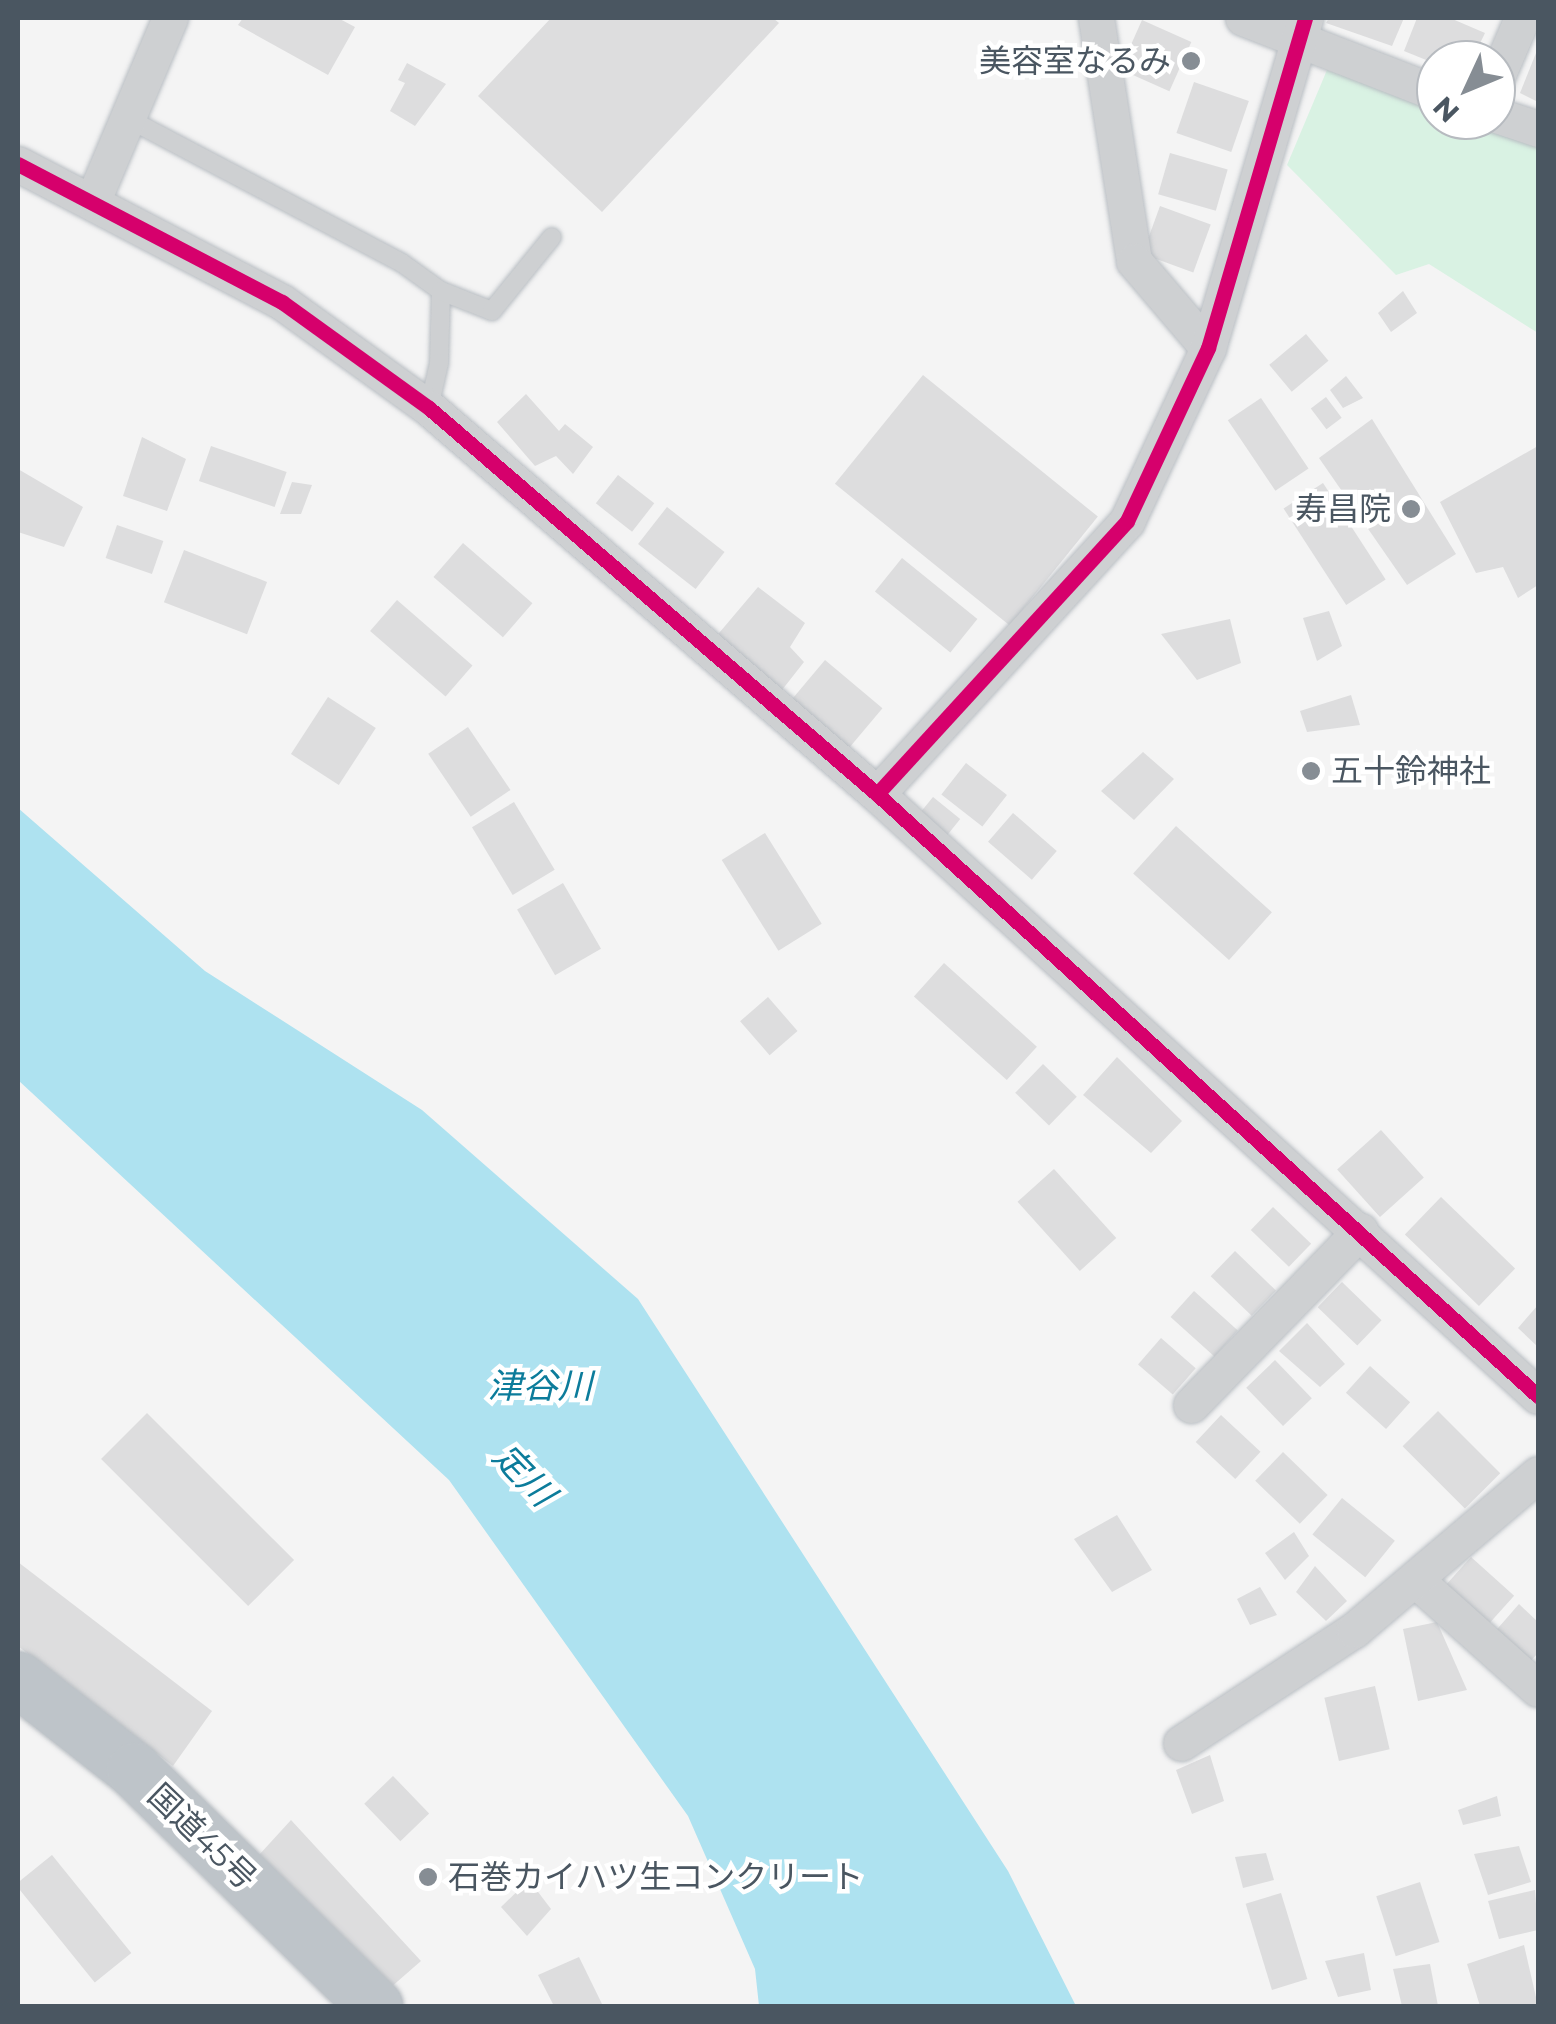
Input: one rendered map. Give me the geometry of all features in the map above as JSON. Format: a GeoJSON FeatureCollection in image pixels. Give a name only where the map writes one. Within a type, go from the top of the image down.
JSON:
{"type":"FeatureCollection","features":[{"type":"Feature","properties":{"kind":"highway","name":"国道45号"},"geometry":{"type":"LineString","coordinates":[[18,1679],[134,1770],[375,2006]]}},
{"type":"Feature","properties":{"kind":"street"},"geometry":{"type":"LineString","coordinates":[[93,200],[170,18]]}},
{"type":"Feature","properties":{"kind":"street"},"geometry":{"type":"LineString","coordinates":[[1096,18],[1134,261],[1208,348]]}},
{"type":"Feature","properties":{"kind":"street"},"geometry":{"type":"LineString","coordinates":[[1243,18],[1301,28],[1416,83]]}},
{"type":"Feature","properties":{"kind":"street"},"geometry":{"type":"LineString","coordinates":[[877,794],[1127,521],[1208,348],[1301,28]]}},
{"type":"Feature","properties":{"kind":"street"},"geometry":{"type":"LineString","coordinates":[[18,164],[282,302],[429,408],[877,794],[1538,1396]]}},
{"type":"Feature","properties":{"kind":"street"},"geometry":{"type":"LineString","coordinates":[[1191,1406],[1360,1232]]}},
{"type":"Feature","properties":{"kind":"street"},"geometry":{"type":"LineString","coordinates":[[1181,1743],[1417,1581],[1538,1474]]}},
{"type":"Feature","properties":{"kind":"street"},"geometry":{"type":"LineString","coordinates":[[1417,1581],[1538,1689]]}},
{"type":"Feature","properties":{"kind":"lane"},"geometry":{"type":"LineString","coordinates":[[127,118],[402,263],[441,291],[492,311],[552,237]]}},
{"type":"Feature","properties":{"kind":"lane"},"geometry":{"type":"LineString","coordinates":[[429,408],[439,363],[441,291]]}},
{"type":"Feature","properties":{"kind":"green space"},"geometry":{"type":"Polygon","coordinates":[[[1327,70],[1416,99],[1416,140],[1516,140],[1516,133],[1538,140],[1538,333],[1429,264],[1396,275],[1287,165],[1327,70]]]}},
{"type":"Feature","properties":{"kind":"water","name":"津谷川"},"geometry":{"type":"Polygon","coordinates":[[[18,808],[205,971],[422,1110],[638,1299],[1008,1871],[1076,2006],[759,2006],[755,1969],[688,1816],[449,1480],[18,1080],[18,808]]]}},
{"type":"Feature","properties":{"kind":"building"},"geometry":{"type":"Polygon","coordinates":[[[243,18],[338,18],[355,27],[328,75],[238,25],[243,18]]]}},
{"type":"Feature","properties":{"kind":"building"},"geometry":{"type":"Polygon","coordinates":[[[551,18],[773,18],[779,23],[602,212],[478,96],[551,18]]]}},
{"type":"Feature","properties":{"kind":"building"},"geometry":{"type":"Polygon","coordinates":[[[1329,18],[1404,18],[1392,46],[1326,23],[1329,18]]]}},
{"type":"Feature","properties":{"kind":"building"},"geometry":{"type":"Polygon","coordinates":[[[1417,18],[1450,18],[1485,33],[1482,40],[1416,40],[1416,56],[1404,51],[1417,18]]]}},
{"type":"Feature","properties":{"kind":"building"},"geometry":{"type":"Polygon","coordinates":[[[1142,20],[1191,42],[1169,91],[1120,69],[1142,20]]]}},
{"type":"Feature","properties":{"kind":"building"},"geometry":{"type":"Polygon","coordinates":[[[1538,48],[1538,102],[1520,93],[1538,48]]]}},
{"type":"Feature","properties":{"kind":"building"},"geometry":{"type":"Polygon","coordinates":[[[407,63],[446,84],[415,126],[390,111],[405,83],[398,80],[407,63]]]}},
{"type":"Feature","properties":{"kind":"building"},"geometry":{"type":"Polygon","coordinates":[[[1194,82],[1249,101],[1231,152],[1176,133],[1194,82]]]}},
{"type":"Feature","properties":{"kind":"building"},"geometry":{"type":"Polygon","coordinates":[[[1170,153],[1228,170],[1216,211],[1158,194],[1170,153]]]}},
{"type":"Feature","properties":{"kind":"building"},"geometry":{"type":"Polygon","coordinates":[[[1160,206],[1211,224],[1193,272],[1143,254],[1160,206]]]}},
{"type":"Feature","properties":{"kind":"building"},"geometry":{"type":"Polygon","coordinates":[[[1403,291],[1417,313],[1391,332],[1378,313],[1403,291]]]}},
{"type":"Feature","properties":{"kind":"building"},"geometry":{"type":"Polygon","coordinates":[[[1306,334],[1328,361],[1292,392],[1269,365],[1306,334]]]}},
{"type":"Feature","properties":{"kind":"building"},"geometry":{"type":"Polygon","coordinates":[[[923,375],[1098,517],[1010,625],[835,484],[923,375]]]}},
{"type":"Feature","properties":{"kind":"building"},"geometry":{"type":"Polygon","coordinates":[[[1346,376],[1363,398],[1343,408],[1330,390],[1346,376]]]}},
{"type":"Feature","properties":{"kind":"building"},"geometry":{"type":"Polygon","coordinates":[[[526,394],[559,431],[565,424],[593,447],[573,474],[556,456],[535,466],[497,422],[526,394]]]}},
{"type":"Feature","properties":{"kind":"building"},"geometry":{"type":"Polygon","coordinates":[[[1326,397],[1342,418],[1326,429],[1311,408],[1326,397]]]}},
{"type":"Feature","properties":{"kind":"building"},"geometry":{"type":"Polygon","coordinates":[[[1261,398],[1309,468],[1275,491],[1228,420],[1261,398]]]}},
{"type":"Feature","properties":{"kind":"building"},"geometry":{"type":"Polygon","coordinates":[[[1372,419],[1456,554],[1407,585],[1319,458],[1372,419]]]}},
{"type":"Feature","properties":{"kind":"building"},"geometry":{"type":"Polygon","coordinates":[[[142,437],[186,459],[167,511],[123,496],[142,437]]]}},
{"type":"Feature","properties":{"kind":"building"},"geometry":{"type":"Polygon","coordinates":[[[211,446],[287,472],[275,507],[199,481],[211,446]]]}},
{"type":"Feature","properties":{"kind":"building"},"geometry":{"type":"Polygon","coordinates":[[[1538,446],[1538,585],[1518,598],[1503,567],[1476,573],[1440,502],[1538,446]]]}},
{"type":"Feature","properties":{"kind":"building"},"geometry":{"type":"Polygon","coordinates":[[[18,469],[83,507],[64,547],[18,532],[18,469]]]}},
{"type":"Feature","properties":{"kind":"building"},"geometry":{"type":"Polygon","coordinates":[[[618,475],[654,503],[632,532],[596,503],[618,475]]]}},
{"type":"Feature","properties":{"kind":"building"},"geometry":{"type":"Polygon","coordinates":[[[292,482],[312,485],[301,514],[280,514],[292,482]]]}},
{"type":"Feature","properties":{"kind":"building"},"geometry":{"type":"Polygon","coordinates":[[[1323,483],[1386,579],[1346,605],[1284,509],[1323,483]]]}},
{"type":"Feature","properties":{"kind":"building"},"geometry":{"type":"Polygon","coordinates":[[[667,507],[725,552],[696,589],[638,544],[667,507]]]}},
{"type":"Feature","properties":{"kind":"building"},"geometry":{"type":"Polygon","coordinates":[[[117,525],[163,541],[152,574],[106,558],[117,525]]]}},
{"type":"Feature","properties":{"kind":"building"},"geometry":{"type":"Polygon","coordinates":[[[463,543],[532,603],[503,637],[433,577],[463,543]]]}},
{"type":"Feature","properties":{"kind":"building"},"geometry":{"type":"Polygon","coordinates":[[[184,550],[267,582],[247,634],[164,602],[184,550]]]}},
{"type":"Feature","properties":{"kind":"building"},"geometry":{"type":"Polygon","coordinates":[[[902,558],[977,619],[950,652],[875,591],[902,558]]]}},
{"type":"Feature","properties":{"kind":"building"},"geometry":{"type":"Polygon","coordinates":[[[758,587],[805,623],[790,647],[804,662],[782,690],[714,639],[758,587]]]}},
{"type":"Feature","properties":{"kind":"building"},"geometry":{"type":"Polygon","coordinates":[[[397,600],[472,666],[446,697],[370,631],[397,600]]]}},
{"type":"Feature","properties":{"kind":"building"},"geometry":{"type":"Polygon","coordinates":[[[1329,611],[1342,646],[1317,661],[1303,618],[1329,611]]]}},
{"type":"Feature","properties":{"kind":"building"},"geometry":{"type":"Polygon","coordinates":[[[1230,619],[1241,663],[1197,680],[1161,634],[1230,619]]]}},
{"type":"Feature","properties":{"kind":"building"},"geometry":{"type":"Polygon","coordinates":[[[825,660],[882,708],[849,748],[792,700],[825,660]]]}},
{"type":"Feature","properties":{"kind":"building"},"geometry":{"type":"Polygon","coordinates":[[[1351,695],[1360,725],[1307,732],[1300,711],[1351,695]]]}},
{"type":"Feature","properties":{"kind":"building"},"geometry":{"type":"Polygon","coordinates":[[[328,697],[376,728],[339,785],[291,754],[328,697]]]}},
{"type":"Feature","properties":{"kind":"building"},"geometry":{"type":"Polygon","coordinates":[[[468,727],[510,790],[471,817],[428,754],[468,727]]]}},
{"type":"Feature","properties":{"kind":"building"},"geometry":{"type":"Polygon","coordinates":[[[1143,752],[1174,779],[1134,820],[1101,791],[1143,752]]]}},
{"type":"Feature","properties":{"kind":"building"},"geometry":{"type":"Polygon","coordinates":[[[966,763],[1007,795],[982,827],[941,795],[966,763]]]}},
{"type":"Feature","properties":{"kind":"building"},"geometry":{"type":"Polygon","coordinates":[[[933,797],[960,819],[946,837],[919,815],[933,797]]]}},
{"type":"Feature","properties":{"kind":"building"},"geometry":{"type":"Polygon","coordinates":[[[514,802],[555,870],[513,895],[472,827],[514,802]]]}},
{"type":"Feature","properties":{"kind":"building"},"geometry":{"type":"Polygon","coordinates":[[[1013,813],[1057,851],[1032,880],[988,842],[1013,813]]]}},
{"type":"Feature","properties":{"kind":"building"},"geometry":{"type":"Polygon","coordinates":[[[1176,826],[1272,912],[1229,960],[1133,874],[1176,826]]]}},
{"type":"Feature","properties":{"kind":"building"},"geometry":{"type":"Polygon","coordinates":[[[765,833],[822,924],[778,951],[722,860],[765,833]]]}},
{"type":"Feature","properties":{"kind":"building"},"geometry":{"type":"Polygon","coordinates":[[[563,883],[601,949],[555,975],[517,910],[563,883]]]}},
{"type":"Feature","properties":{"kind":"building"},"geometry":{"type":"Polygon","coordinates":[[[944,963],[1037,1047],[1007,1080],[914,996],[944,963]]]}},
{"type":"Feature","properties":{"kind":"building"},"geometry":{"type":"Polygon","coordinates":[[[768,997],[798,1031],[770,1055],[740,1021],[768,997]]]}},
{"type":"Feature","properties":{"kind":"building"},"geometry":{"type":"Polygon","coordinates":[[[1117,1057],[1182,1121],[1151,1153],[1083,1095],[1117,1057]]]}},
{"type":"Feature","properties":{"kind":"building"},"geometry":{"type":"Polygon","coordinates":[[[1043,1064],[1077,1097],[1049,1125],[1015,1093],[1043,1064]]]}},
{"type":"Feature","properties":{"kind":"building"},"geometry":{"type":"Polygon","coordinates":[[[1381,1130],[1424,1178],[1380,1217],[1337,1169],[1381,1130]]]}},
{"type":"Feature","properties":{"kind":"building"},"geometry":{"type":"Polygon","coordinates":[[[1054,1169],[1116,1238],[1080,1271],[1018,1202],[1054,1169]]]}},
{"type":"Feature","properties":{"kind":"building"},"geometry":{"type":"Polygon","coordinates":[[[1441,1197],[1515,1269],[1479,1306],[1405,1234],[1441,1197]]]}},
{"type":"Feature","properties":{"kind":"building"},"geometry":{"type":"Polygon","coordinates":[[[1273,1207],[1311,1244],[1289,1267],[1251,1230],[1273,1207]]]}},
{"type":"Feature","properties":{"kind":"building"},"geometry":{"type":"Polygon","coordinates":[[[1235,1251],[1276,1291],[1252,1316],[1211,1276],[1235,1251]]]}},
{"type":"Feature","properties":{"kind":"building"},"geometry":{"type":"Polygon","coordinates":[[[1342,1282],[1382,1320],[1357,1345],[1318,1307],[1342,1282]]]}},
{"type":"Feature","properties":{"kind":"building"},"geometry":{"type":"Polygon","coordinates":[[[1194,1291],[1238,1330],[1214,1356],[1171,1317],[1194,1291]]]}},
{"type":"Feature","properties":{"kind":"building"},"geometry":{"type":"Polygon","coordinates":[[[1538,1305],[1538,1347],[1518,1328],[1538,1305]]]}},
{"type":"Feature","properties":{"kind":"building"},"geometry":{"type":"Polygon","coordinates":[[[1307,1323],[1345,1364],[1320,1387],[1279,1351],[1307,1323]]]}},
{"type":"Feature","properties":{"kind":"building"},"geometry":{"type":"Polygon","coordinates":[[[1161,1338],[1196,1368],[1173,1395],[1138,1364],[1161,1338]]]}},
{"type":"Feature","properties":{"kind":"building"},"geometry":{"type":"Polygon","coordinates":[[[1275,1360],[1312,1398],[1283,1426],[1246,1388],[1275,1360]]]}},
{"type":"Feature","properties":{"kind":"building"},"geometry":{"type":"Polygon","coordinates":[[[1370,1366],[1410,1402],[1386,1429],[1346,1393],[1370,1366]]]}},
{"type":"Feature","properties":{"kind":"building"},"geometry":{"type":"Polygon","coordinates":[[[1438,1411],[1500,1473],[1465,1509],[1403,1446],[1438,1411]]]}},
{"type":"Feature","properties":{"kind":"building"},"geometry":{"type":"Polygon","coordinates":[[[147,1413],[294,1560],[248,1606],[101,1459],[147,1413]]]}},
{"type":"Feature","properties":{"kind":"building"},"geometry":{"type":"Polygon","coordinates":[[[1221,1415],[1260,1452],[1235,1479],[1196,1442],[1221,1415]]]}},
{"type":"Feature","properties":{"kind":"building"},"geometry":{"type":"Polygon","coordinates":[[[1283,1452],[1328,1495],[1300,1524],[1255,1481],[1283,1452]]]}},
{"type":"Feature","properties":{"kind":"building"},"geometry":{"type":"Polygon","coordinates":[[[1342,1498],[1395,1541],[1365,1577],[1312,1535],[1342,1498]]]}},
{"type":"Feature","properties":{"kind":"building"},"geometry":{"type":"Polygon","coordinates":[[[1117,1515],[1152,1570],[1112,1592],[1074,1539],[1117,1515]]]}},
{"type":"Feature","properties":{"kind":"building"},"geometry":{"type":"Polygon","coordinates":[[[1294,1532],[1309,1556],[1285,1580],[1265,1553],[1294,1532]]]}},
{"type":"Feature","properties":{"kind":"building"},"geometry":{"type":"Polygon","coordinates":[[[1471,1557],[1514,1596],[1483,1631],[1440,1592],[1471,1557]]]}},
{"type":"Feature","properties":{"kind":"building"},"geometry":{"type":"Polygon","coordinates":[[[18,1562],[212,1711],[173,1766],[18,1646],[18,1562]]]}},
{"type":"Feature","properties":{"kind":"building"},"geometry":{"type":"Polygon","coordinates":[[[1315,1566],[1347,1601],[1326,1621],[1296,1592],[1315,1566]]]}},
{"type":"Feature","properties":{"kind":"building"},"geometry":{"type":"Polygon","coordinates":[[[1260,1587],[1277,1615],[1250,1625],[1237,1599],[1260,1587]]]}},
{"type":"Feature","properties":{"kind":"building"},"geometry":{"type":"Polygon","coordinates":[[[1519,1604],[1538,1622],[1538,1653],[1526,1666],[1492,1635],[1519,1604]]]}},
{"type":"Feature","properties":{"kind":"building"},"geometry":{"type":"Polygon","coordinates":[[[1437,1622],[1467,1690],[1418,1701],[1403,1629],[1437,1622]]]}},
{"type":"Feature","properties":{"kind":"building"},"geometry":{"type":"Polygon","coordinates":[[[1375,1686],[1390,1749],[1339,1761],[1324,1698],[1375,1686]]]}},
{"type":"Feature","properties":{"kind":"building"},"geometry":{"type":"Polygon","coordinates":[[[1210,1755],[1224,1801],[1192,1814],[1176,1770],[1210,1755]]]}},
{"type":"Feature","properties":{"kind":"building"},"geometry":{"type":"Polygon","coordinates":[[[393,1776],[429,1813],[400,1841],[364,1804],[393,1776]]]}},
{"type":"Feature","properties":{"kind":"building"},"geometry":{"type":"Polygon","coordinates":[[[1497,1796],[1501,1816],[1463,1825],[1458,1810],[1497,1796]]]}},
{"type":"Feature","properties":{"kind":"building"},"geometry":{"type":"Polygon","coordinates":[[[291,1820],[421,1961],[390,1988],[259,1855],[291,1820]]]}},
{"type":"Feature","properties":{"kind":"building"},"geometry":{"type":"Polygon","coordinates":[[[1519,1846],[1531,1882],[1488,1895],[1474,1854],[1519,1846]]]}},
{"type":"Feature","properties":{"kind":"building"},"geometry":{"type":"Polygon","coordinates":[[[1266,1853],[1274,1880],[1243,1888],[1235,1857],[1266,1853]]]}},
{"type":"Feature","properties":{"kind":"building"},"geometry":{"type":"Polygon","coordinates":[[[52,1855],[131,1953],[95,1982],[18,1888],[18,1883],[52,1855]]]}},
{"type":"Feature","properties":{"kind":"building"},"geometry":{"type":"Polygon","coordinates":[[[529,1880],[551,1909],[527,1936],[501,1907],[529,1880]]]}},
{"type":"Feature","properties":{"kind":"building"},"geometry":{"type":"Polygon","coordinates":[[[1420,1882],[1439,1942],[1396,1956],[1376,1896],[1420,1882]]]}},
{"type":"Feature","properties":{"kind":"building"},"geometry":{"type":"Polygon","coordinates":[[[1535,1890],[1538,1930],[1499,1939],[1488,1901],[1535,1890]]]}},
{"type":"Feature","properties":{"kind":"building"},"geometry":{"type":"Polygon","coordinates":[[[1281,1893],[1307,1979],[1272,1990],[1246,1904],[1281,1893]]]}},
{"type":"Feature","properties":{"kind":"building"},"geometry":{"type":"Polygon","coordinates":[[[1524,1945],[1538,2006],[1480,2006],[1467,1964],[1524,1945]]]}},
{"type":"Feature","properties":{"kind":"building"},"geometry":{"type":"Polygon","coordinates":[[[1364,1953],[1371,1990],[1338,1997],[1325,1961],[1364,1953]]]}},
{"type":"Feature","properties":{"kind":"building"},"geometry":{"type":"Polygon","coordinates":[[[579,1957],[603,2006],[554,2006],[538,1975],[579,1957]]]}},
{"type":"Feature","properties":{"kind":"building"},"geometry":{"type":"Polygon","coordinates":[[[1430,1964],[1438,2006],[1402,2006],[1393,1969],[1430,1964]]]}},
{"type":"Feature","properties":{"kind":"cycle path"},"geometry":{"type":"LineString","coordinates":[[877,794],[1127,521],[1208,348],[1305,18]]}},
{"type":"Feature","properties":{"kind":"cycle path"},"geometry":{"type":"LineString","coordinates":[[18,164],[282,302],[429,408],[877,794],[1538,1396]]}},
{"type":"Feature","properties":{"kind":"place","name":"美容室なるみ"},"geometry":{"type":"Point","coordinates":[1191,61]}},
{"type":"Feature","properties":{"kind":"place","name":"寿昌院"},"geometry":{"type":"Point","coordinates":[1411,509]}},
{"type":"Feature","properties":{"kind":"place","name":"五十鈴神社"},"geometry":{"type":"Point","coordinates":[1311,771]}},
{"type":"Feature","properties":{"kind":"place","name":"石巻カイハツ生コンクリート"},"geometry":{"type":"Point","coordinates":[428,1877]}},
{"type":"Feature","properties":{"kind":"water label","name":"定川"},"geometry":{"type":"Point","coordinates":[524,1475]}}]}
